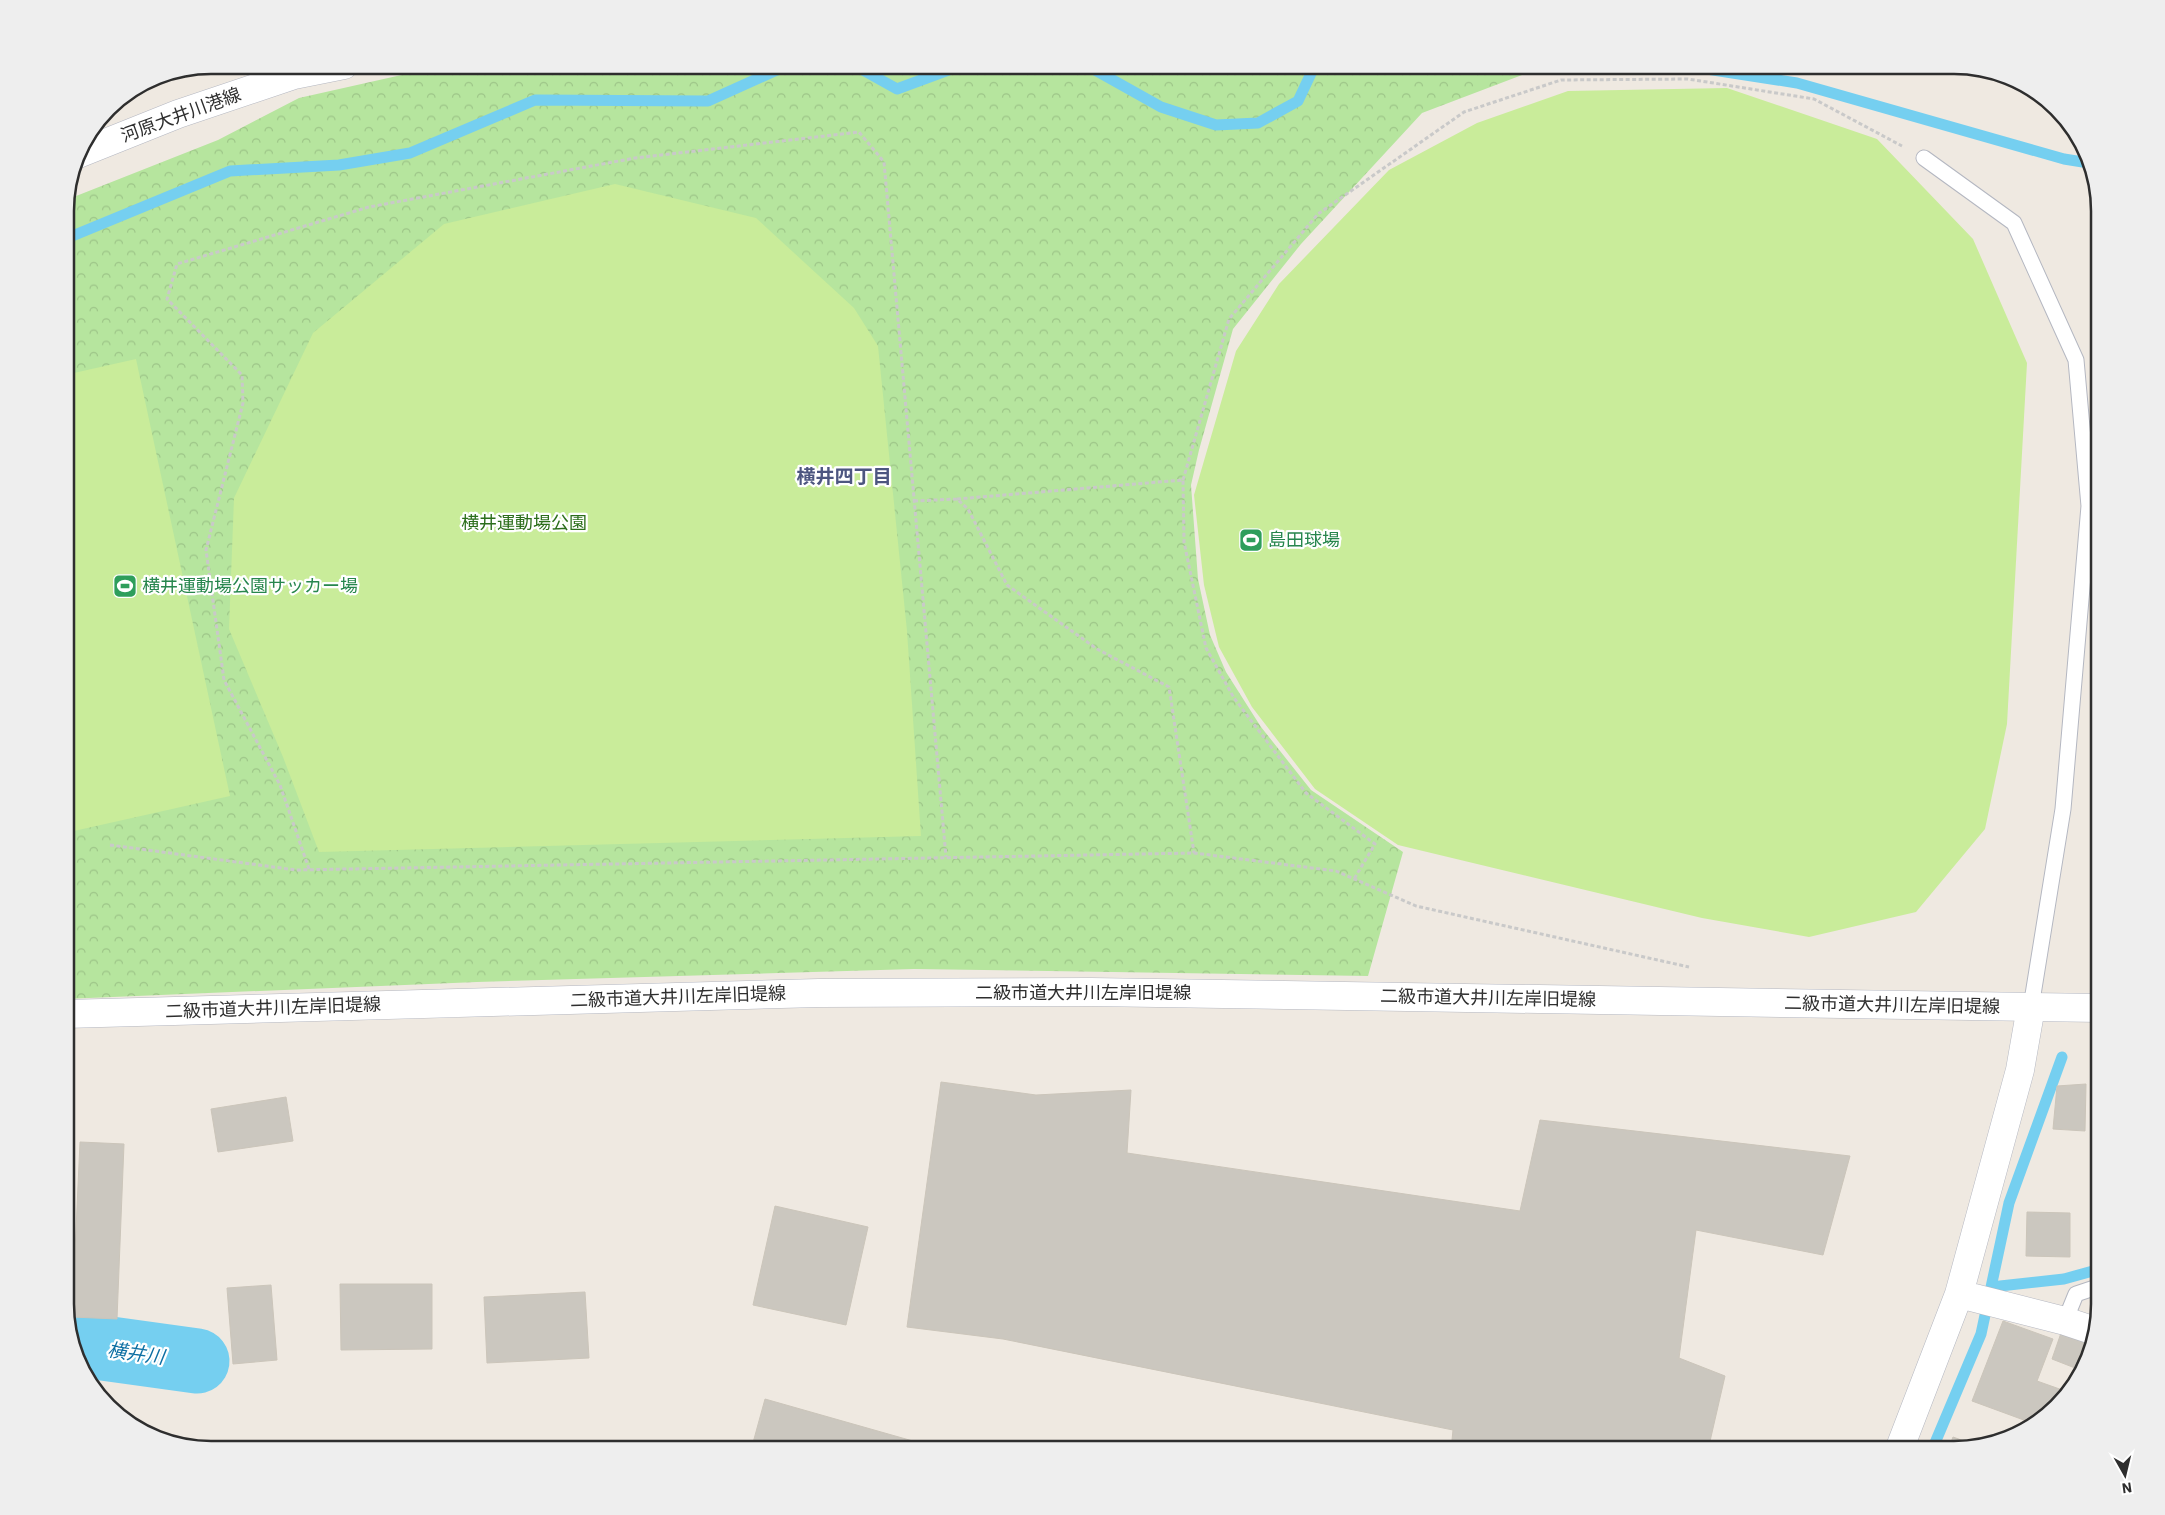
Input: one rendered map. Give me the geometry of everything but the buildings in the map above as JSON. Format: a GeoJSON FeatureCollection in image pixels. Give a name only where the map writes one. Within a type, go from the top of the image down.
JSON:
{"type":"FeatureCollection","features":[{"type":"Feature","properties":{"kind":"street","name":"河原大井川港線"},"geometry":{"type":"LineString","coordinates":[[88,150],[178,114],[299,74]]}},
{"type":"Feature","properties":{"kind":"street","name":"二級市道大井川左岸旧堤線"},"geometry":{"type":"LineString","coordinates":[[74,1014],[828,993],[1091,992],[2091,1008]]}},
{"type":"Feature","properties":{"kind":"street"},"geometry":{"type":"LineString","coordinates":[[1902,1441],[1959,1294],[2020,1070],[2031,1007]]}},
{"type":"Feature","properties":{"kind":"street"},"geometry":{"type":"LineString","coordinates":[[1959,1294],[2089,1329]]}},
{"type":"Feature","properties":{"kind":"lane"},"geometry":{"type":"LineString","coordinates":[[1924,158],[2014,223],[2076,360],[2089,506],[2063,808],[2031,1007]]}},
{"type":"Feature","properties":{"kind":"lane"},"geometry":{"type":"LineString","coordinates":[[2065,1321],[2076,1294],[2091,1289]]}},
{"type":"Feature","properties":{"kind":"path"},"geometry":{"type":"LineString","coordinates":[[1354,879],[1376,844],[1306,793],[1234,698],[1206,648],[1184,542],[1183,480],[1229,319],[1318,214],[1464,112],[1561,80],[1688,79],[1814,99],[1924,158]]}},
{"type":"Feature","properties":{"kind":"path"},"geometry":{"type":"LineString","coordinates":[[309,869],[280,785],[224,680],[206,550],[243,403],[242,375],[166,299],[177,264],[369,207],[635,158],[859,132],[884,162],[946,857]]}},
{"type":"Feature","properties":{"kind":"path"},"geometry":{"type":"LineString","coordinates":[[914,501],[1183,480]]}},
{"type":"Feature","properties":{"kind":"path"},"geometry":{"type":"LineString","coordinates":[[957,499],[968,509],[1007,585],[1097,649],[1168,686],[1194,853]]}},
{"type":"Feature","properties":{"kind":"path"},"geometry":{"type":"LineString","coordinates":[[110,845],[296,870],[1194,853],[1336,871],[1416,906],[1690,967]]}},
{"type":"Feature","properties":{"kind":"green space","name":"横井運動場公園"},"geometry":{"type":"Polygon","coordinates":[[[406,74],[1524,74],[1422,113],[1301,244],[1233,329],[1191,485],[1198,579],[1210,635],[1226,672],[1261,727],[1311,790],[1403,852],[1368,976],[914,969],[477,982],[74,999],[75,197],[218,140],[299,98],[406,74]]]}},
{"type":"Feature","properties":{"kind":"green space"},"geometry":{"type":"Polygon","coordinates":[[[1727,88],[1877,139],[1973,239],[2027,363],[2007,724],[1985,829],[1916,912],[1809,937],[1702,918],[1398,845],[1315,789],[1252,707],[1219,647],[1204,585],[1194,495],[1236,351],[1279,284],[1389,170],[1477,123],[1568,91],[1727,88]]]}},
{"type":"Feature","properties":{"kind":"green space"},"geometry":{"type":"Polygon","coordinates":[[[615,184],[756,218],[854,308],[878,346],[907,631],[921,836],[319,852],[283,757],[229,629],[234,498],[313,333],[444,224],[615,184]]]}},
{"type":"Feature","properties":{"kind":"green space","name":"横井運動場公園サッカー場"},"geometry":{"type":"Polygon","coordinates":[[[136,359],[230,796],[74,831],[74,373],[136,359]]]}},
{"type":"Feature","properties":{"kind":"waterway"},"geometry":{"type":"LineString","coordinates":[[74,235],[230,171],[339,165],[410,153],[535,100],[708,101],[768,74]]}},
{"type":"Feature","properties":{"kind":"waterway"},"geometry":{"type":"LineString","coordinates":[[870,74],[897,89],[938,74]]}},
{"type":"Feature","properties":{"kind":"waterway"},"geometry":{"type":"LineString","coordinates":[[1102,74],[1161,107],[1216,125],[1258,123],[1298,101],[1311,74]]}},
{"type":"Feature","properties":{"kind":"waterway"},"geometry":{"type":"LineString","coordinates":[[1739,74],[1797,83],[2064,159],[2082,162]]}},
{"type":"Feature","properties":{"kind":"waterway"},"geometry":{"type":"LineString","coordinates":[[1936,1441],[1981,1334],[2009,1203],[2062,1057]]}},
{"type":"Feature","properties":{"kind":"waterway"},"geometry":{"type":"LineString","coordinates":[[1991,1287],[2064,1279],[2091,1272]]}},
{"type":"Feature","properties":{"kind":"waterway","name":"横井川"},"geometry":{"type":"LineString","coordinates":[[80,1345],[197,1361]]}},
{"type":"Feature","properties":{"kind":"place","name":"島田球場"},"geometry":{"type":"Point","coordinates":[1251,540]}},
{"type":"Feature","properties":{"kind":"place","name":"横井運動場公園サッカー場"},"geometry":{"type":"Point","coordinates":[125,586]}},
{"type":"Feature","properties":{"kind":"district","name":"横井四丁目"},"geometry":{"type":"Point","coordinates":[844,476]}}]}
